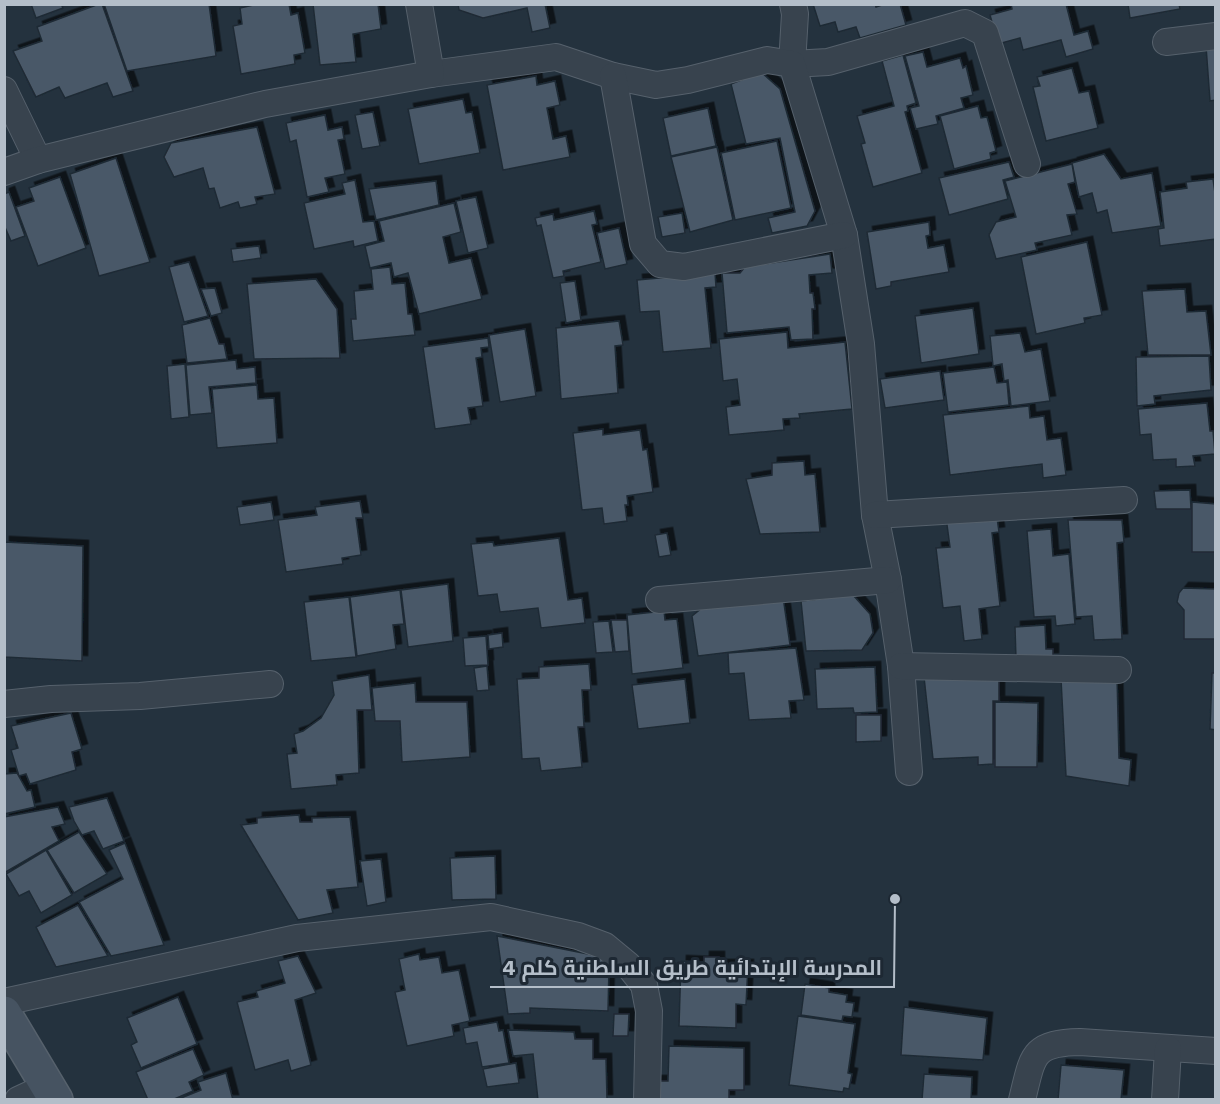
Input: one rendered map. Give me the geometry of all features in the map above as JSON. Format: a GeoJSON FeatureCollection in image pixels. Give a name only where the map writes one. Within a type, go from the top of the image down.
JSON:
{"type":"FeatureCollection","features":[{"type":"Feature","properties":{"kind":"main road"},"geometry":{"type":"LineString","coordinates":[[4,1012],[52,1093]]}},
{"type":"Feature","properties":{"kind":"street"},"geometry":{"type":"LineString","coordinates":[[418,4],[431,74]]}},
{"type":"Feature","properties":{"kind":"street"},"geometry":{"type":"LineString","coordinates":[[793,4],[795,14],[792,64],[844,235],[861,344],[875,515],[901,666],[909,772]]}},
{"type":"Feature","properties":{"kind":"street"},"geometry":{"type":"LineString","coordinates":[[4,172],[38,160],[265,104],[431,74],[556,57],[613,76],[656,85],[688,80],[766,60],[792,64],[828,62],[965,23],[985,33],[1027,164]]}},
{"type":"Feature","properties":{"kind":"street"},"geometry":{"type":"LineString","coordinates":[[1166,42],[1215,36]]}},
{"type":"Feature","properties":{"kind":"street"},"geometry":{"type":"LineString","coordinates":[[613,76],[642,244],[660,264],[684,267],[844,235]]}},
{"type":"Feature","properties":{"kind":"street"},"geometry":{"type":"LineString","coordinates":[[4,90],[38,160]]}},
{"type":"Feature","properties":{"kind":"street"},"geometry":{"type":"LineString","coordinates":[[875,515],[1124,500]]}},
{"type":"Feature","properties":{"kind":"street"},"geometry":{"type":"LineString","coordinates":[[659,600],[888,580]]}},
{"type":"Feature","properties":{"kind":"street"},"geometry":{"type":"LineString","coordinates":[[901,666],[1118,670]]}},
{"type":"Feature","properties":{"kind":"street"},"geometry":{"type":"LineString","coordinates":[[4,704],[51,699],[140,696],[270,684]]}},
{"type":"Feature","properties":{"kind":"street"},"geometry":{"type":"LineString","coordinates":[[4,1002],[297,938],[491,917],[596,942],[605,946],[628,965],[644,985],[650,1011],[647,1100]]}},
{"type":"Feature","properties":{"kind":"street"},"geometry":{"type":"LineString","coordinates":[[1022,1100],[1031,1062],[1045,1046],[1080,1042],[1215,1051]]}},
{"type":"Feature","properties":{"kind":"street"},"geometry":{"type":"LineString","coordinates":[[1165,1100],[1168,1049]]}},
{"type":"Feature","properties":{"kind":"street"},"geometry":{"type":"LineString","coordinates":[[18,1100],[52,1093]]}},
{"type":"Feature","properties":{"kind":"building"},"geometry":{"type":"Polygon","coordinates":[[[31,4],[61,4],[63,8],[36,18],[31,4]]]}},
{"type":"Feature","properties":{"kind":"building"},"geometry":{"type":"Polygon","coordinates":[[[102,4],[133,91],[113,97],[107,83],[65,98],[59,87],[36,97],[13,51],[42,41],[37,27],[102,4]]]}},
{"type":"Feature","properties":{"kind":"building"},"geometry":{"type":"Polygon","coordinates":[[[104,4],[209,4],[216,56],[127,71],[104,4]]]}},
{"type":"Feature","properties":{"kind":"building"},"geometry":{"type":"Polygon","coordinates":[[[258,4],[289,4],[291,15],[298,13],[305,53],[294,55],[295,64],[241,74],[233,26],[242,24],[240,8],[258,4]]]}},
{"type":"Feature","properties":{"kind":"building"},"geometry":{"type":"Polygon","coordinates":[[[313,4],[378,4],[381,29],[353,34],[356,62],[320,65],[313,4]]]}},
{"type":"Feature","properties":{"kind":"building"},"geometry":{"type":"Polygon","coordinates":[[[458,4],[545,4],[550,28],[532,32],[527,8],[483,18],[459,10],[458,4]]]}},
{"type":"Feature","properties":{"kind":"building"},"geometry":{"type":"Polygon","coordinates":[[[813,4],[875,4],[876,7],[885,4],[900,4],[906,25],[860,38],[856,27],[838,32],[835,22],[820,26],[813,4]]]}},
{"type":"Feature","properties":{"kind":"building"},"geometry":{"type":"Polygon","coordinates":[[[1011,4],[1066,4],[1074,35],[1088,31],[1093,49],[1066,57],[1061,40],[1023,50],[1020,38],[998,44],[990,15],[1012,9],[1011,4]]]}},
{"type":"Feature","properties":{"kind":"building"},"geometry":{"type":"Polygon","coordinates":[[[1128,4],[1179,4],[1180,9],[1130,18],[1128,4]]]}},
{"type":"Feature","properties":{"kind":"building"},"geometry":{"type":"Polygon","coordinates":[[[1216,45],[1216,100],[1210,101],[1206,46],[1216,45]]]}},
{"type":"Feature","properties":{"kind":"building"},"geometry":{"type":"Polygon","coordinates":[[[923,52],[927,67],[960,58],[963,68],[966,66],[973,95],[961,98],[964,108],[936,116],[938,124],[916,129],[910,108],[919,106],[905,56],[923,52]]]}},
{"type":"Feature","properties":{"kind":"building"},"geometry":{"type":"Polygon","coordinates":[[[903,55],[916,103],[907,106],[908,111],[905,112],[922,173],[873,187],[861,144],[865,143],[857,116],[894,106],[882,61],[903,55]]]}},
{"type":"Feature","properties":{"kind":"building"},"geometry":{"type":"Polygon","coordinates":[[[1072,68],[1079,93],[1089,91],[1098,128],[1046,141],[1033,87],[1040,86],[1037,77],[1072,68]]]}},
{"type":"Feature","properties":{"kind":"building"},"geometry":{"type":"Polygon","coordinates":[[[761,72],[780,89],[815,211],[807,226],[772,233],[768,218],[795,212],[780,138],[746,144],[731,84],[761,72]]]}},
{"type":"Feature","properties":{"kind":"building"},"geometry":{"type":"Polygon","coordinates":[[[536,76],[537,85],[555,81],[560,105],[547,108],[553,139],[566,136],[570,157],[503,170],[487,85],[536,76]]]}},
{"type":"Feature","properties":{"kind":"building"},"geometry":{"type":"Polygon","coordinates":[[[463,99],[466,113],[472,112],[480,153],[419,164],[408,109],[463,99]]]}},
{"type":"Feature","properties":{"kind":"building"},"geometry":{"type":"Polygon","coordinates":[[[978,106],[981,118],[987,117],[996,151],[990,153],[991,159],[954,169],[940,116],[978,106]]]}},
{"type":"Feature","properties":{"kind":"building"},"geometry":{"type":"Polygon","coordinates":[[[708,108],[716,146],[671,156],[663,118],[708,108]]]}},
{"type":"Feature","properties":{"kind":"building"},"geometry":{"type":"Polygon","coordinates":[[[373,112],[380,146],[362,149],[355,115],[373,112]]]}},
{"type":"Feature","properties":{"kind":"building"},"geometry":{"type":"Polygon","coordinates":[[[325,115],[328,130],[342,127],[344,139],[338,140],[345,174],[325,178],[329,192],[307,197],[296,140],[290,142],[286,123],[325,115]]]}},
{"type":"Feature","properties":{"kind":"building"},"geometry":{"type":"Polygon","coordinates":[[[257,127],[275,194],[255,197],[257,204],[240,208],[238,202],[220,208],[214,188],[209,189],[203,168],[174,177],[164,157],[171,143],[257,127]]]}},
{"type":"Feature","properties":{"kind":"building"},"geometry":{"type":"Polygon","coordinates":[[[777,141],[791,208],[735,220],[721,153],[777,141]]]}},
{"type":"Feature","properties":{"kind":"building"},"geometry":{"type":"Polygon","coordinates":[[[717,147],[733,220],[690,232],[671,157],[717,147]]]}},
{"type":"Feature","properties":{"kind":"building"},"geometry":{"type":"Polygon","coordinates":[[[1104,154],[1121,179],[1152,173],[1161,226],[1112,233],[1107,210],[1097,213],[1092,193],[1079,197],[1072,163],[1104,154]]]}},
{"type":"Feature","properties":{"kind":"building"},"geometry":{"type":"Polygon","coordinates":[[[116,158],[150,262],[99,276],[70,174],[116,158]]]}},
{"type":"Feature","properties":{"kind":"building"},"geometry":{"type":"Polygon","coordinates":[[[1009,162],[1014,177],[1003,180],[1008,199],[949,215],[939,178],[1009,162]]]}},
{"type":"Feature","properties":{"kind":"building"},"geometry":{"type":"Polygon","coordinates":[[[1072,164],[1075,182],[1068,184],[1077,214],[1067,215],[1072,235],[1035,243],[1037,250],[996,259],[989,235],[996,222],[1016,217],[1005,181],[1072,164]]]}},
{"type":"Feature","properties":{"kind":"building"},"geometry":{"type":"Polygon","coordinates":[[[60,177],[86,248],[38,266],[16,207],[34,201],[29,188],[60,177]]]}},
{"type":"Feature","properties":{"kind":"building"},"geometry":{"type":"Polygon","coordinates":[[[1213,179],[1216,200],[1216,239],[1160,246],[1158,229],[1164,228],[1160,192],[1187,188],[1186,182],[1213,179]]]}},
{"type":"Feature","properties":{"kind":"building"},"geometry":{"type":"Polygon","coordinates":[[[355,180],[363,222],[374,221],[378,241],[354,247],[353,241],[314,249],[304,203],[345,194],[342,183],[355,180]]]}},
{"type":"Feature","properties":{"kind":"building"},"geometry":{"type":"Polygon","coordinates":[[[436,181],[439,205],[376,220],[369,189],[436,181]]]}},
{"type":"Feature","properties":{"kind":"building"},"geometry":{"type":"Polygon","coordinates":[[[9,192],[25,236],[11,241],[4,225],[4,194],[9,192]]]}},
{"type":"Feature","properties":{"kind":"building"},"geometry":{"type":"Polygon","coordinates":[[[476,197],[488,248],[468,253],[456,201],[476,197]]]}},
{"type":"Feature","properties":{"kind":"building"},"geometry":{"type":"Polygon","coordinates":[[[454,203],[461,232],[443,237],[449,263],[471,258],[482,299],[419,314],[408,273],[394,277],[391,263],[370,268],[365,246],[384,241],[379,221],[454,203]]]}},
{"type":"Feature","properties":{"kind":"building"},"geometry":{"type":"Polygon","coordinates":[[[594,211],[597,224],[592,225],[601,262],[563,271],[564,276],[553,278],[541,225],[537,226],[535,218],[553,214],[554,220],[594,211]]]}},
{"type":"Feature","properties":{"kind":"building"},"geometry":{"type":"Polygon","coordinates":[[[682,213],[685,233],[662,237],[658,217],[682,213]]]}},
{"type":"Feature","properties":{"kind":"building"},"geometry":{"type":"Polygon","coordinates":[[[929,222],[930,235],[926,236],[928,248],[944,245],[949,272],[891,282],[891,286],[876,289],[867,232],[929,222]]]}},
{"type":"Feature","properties":{"kind":"building"},"geometry":{"type":"Polygon","coordinates":[[[619,228],[627,264],[605,269],[597,233],[619,228]]]}},
{"type":"Feature","properties":{"kind":"building"},"geometry":{"type":"Polygon","coordinates":[[[1087,242],[1102,315],[1084,318],[1085,323],[1036,334],[1021,257],[1087,242]]]}},
{"type":"Feature","properties":{"kind":"building"},"geometry":{"type":"Polygon","coordinates":[[[259,246],[261,258],[233,262],[231,249],[259,246]]]}},
{"type":"Feature","properties":{"kind":"building"},"geometry":{"type":"Polygon","coordinates":[[[830,254],[832,273],[809,275],[810,293],[813,293],[815,309],[812,309],[813,339],[791,340],[789,327],[727,333],[722,273],[740,273],[745,267],[830,254]]]}},
{"type":"Feature","properties":{"kind":"building"},"geometry":{"type":"Polygon","coordinates":[[[189,262],[208,316],[184,322],[169,267],[189,262]]]}},
{"type":"Feature","properties":{"kind":"building"},"geometry":{"type":"Polygon","coordinates":[[[390,267],[392,284],[405,283],[408,314],[412,314],[415,335],[353,341],[351,319],[356,319],[354,291],[373,289],[371,269],[390,267]]]}},
{"type":"Feature","properties":{"kind":"building"},"geometry":{"type":"Polygon","coordinates":[[[715,273],[716,287],[705,288],[711,348],[663,352],[659,311],[640,312],[637,280],[715,273]]]}},
{"type":"Feature","properties":{"kind":"building"},"geometry":{"type":"Polygon","coordinates":[[[316,279],[337,309],[340,358],[254,359],[247,284],[316,279]]]}},
{"type":"Feature","properties":{"kind":"building"},"geometry":{"type":"Polygon","coordinates":[[[575,281],[581,320],[566,323],[560,283],[575,281]]]}},
{"type":"Feature","properties":{"kind":"building"},"geometry":{"type":"Polygon","coordinates":[[[215,288],[222,313],[211,316],[201,289],[215,288]]]}},
{"type":"Feature","properties":{"kind":"building"},"geometry":{"type":"Polygon","coordinates":[[[1185,289],[1187,312],[1206,311],[1211,355],[1148,355],[1142,291],[1185,289]]]}},
{"type":"Feature","properties":{"kind":"building"},"geometry":{"type":"Polygon","coordinates":[[[973,308],[979,354],[921,363],[915,316],[973,308]]]}},
{"type":"Feature","properties":{"kind":"building"},"geometry":{"type":"Polygon","coordinates":[[[210,318],[219,344],[224,344],[227,359],[187,363],[182,325],[210,318]]]}},
{"type":"Feature","properties":{"kind":"building"},"geometry":{"type":"Polygon","coordinates":[[[619,321],[623,345],[615,346],[618,393],[561,399],[556,328],[619,321]]]}},
{"type":"Feature","properties":{"kind":"building"},"geometry":{"type":"Polygon","coordinates":[[[525,329],[536,396],[500,402],[489,335],[525,329]]]}},
{"type":"Feature","properties":{"kind":"building"},"geometry":{"type":"Polygon","coordinates":[[[787,332],[788,348],[845,342],[852,409],[799,414],[800,418],[783,419],[784,430],[729,435],[726,407],[740,405],[737,379],[723,381],[719,339],[787,332]]]}},
{"type":"Feature","properties":{"kind":"building"},"geometry":{"type":"Polygon","coordinates":[[[1020,333],[1025,352],[1041,349],[1050,401],[1011,406],[1008,380],[1004,381],[1002,364],[993,366],[990,336],[1020,333]]]}},
{"type":"Feature","properties":{"kind":"building"},"geometry":{"type":"Polygon","coordinates":[[[488,338],[489,347],[481,348],[482,357],[476,358],[483,406],[468,408],[471,424],[435,429],[423,347],[488,338]]]}},
{"type":"Feature","properties":{"kind":"building"},"geometry":{"type":"Polygon","coordinates":[[[1209,356],[1211,390],[1154,396],[1155,404],[1137,406],[1136,357],[1209,356]]]}},
{"type":"Feature","properties":{"kind":"building"},"geometry":{"type":"Polygon","coordinates":[[[236,360],[237,369],[255,367],[256,383],[209,387],[212,413],[190,415],[186,365],[236,360]]]}},
{"type":"Feature","properties":{"kind":"building"},"geometry":{"type":"Polygon","coordinates":[[[185,364],[189,417],[171,419],[167,366],[185,364]]]}},
{"type":"Feature","properties":{"kind":"building"},"geometry":{"type":"Polygon","coordinates":[[[994,367],[997,383],[1007,382],[1009,405],[948,412],[943,373],[994,367]]]}},
{"type":"Feature","properties":{"kind":"building"},"geometry":{"type":"Polygon","coordinates":[[[940,371],[944,400],[885,408],[880,379],[940,371]]]}},
{"type":"Feature","properties":{"kind":"building"},"geometry":{"type":"Polygon","coordinates":[[[257,385],[258,399],[274,398],[277,443],[217,448],[212,389],[257,385]]]}},
{"type":"Feature","properties":{"kind":"building"},"geometry":{"type":"Polygon","coordinates":[[[1207,403],[1215,454],[1193,456],[1195,466],[1176,467],[1176,459],[1153,460],[1151,434],[1140,435],[1138,409],[1207,403]]]}},
{"type":"Feature","properties":{"kind":"building"},"geometry":{"type":"Polygon","coordinates":[[[1029,406],[1030,418],[1044,416],[1047,440],[1061,438],[1066,475],[1043,478],[1042,464],[950,475],[943,415],[1029,406]]]}},
{"type":"Feature","properties":{"kind":"building"},"geometry":{"type":"Polygon","coordinates":[[[603,429],[603,435],[640,430],[643,450],[647,449],[653,492],[627,496],[628,505],[625,505],[627,521],[604,524],[602,508],[582,510],[573,433],[603,429]]]}},
{"type":"Feature","properties":{"kind":"building"},"geometry":{"type":"Polygon","coordinates":[[[804,461],[805,475],[815,474],[820,532],[760,534],[746,479],[772,475],[772,463],[804,461]]]}},
{"type":"Feature","properties":{"kind":"building"},"geometry":{"type":"Polygon","coordinates":[[[1190,490],[1191,509],[1156,509],[1154,491],[1190,490]]]}},
{"type":"Feature","properties":{"kind":"building"},"geometry":{"type":"Polygon","coordinates":[[[360,501],[363,518],[356,518],[361,555],[342,558],[343,564],[286,572],[278,520],[317,515],[315,507],[360,501]]]}},
{"type":"Feature","properties":{"kind":"building"},"geometry":{"type":"Polygon","coordinates":[[[271,502],[274,520],[240,525],[237,507],[271,502]]]}},
{"type":"Feature","properties":{"kind":"building"},"geometry":{"type":"Polygon","coordinates":[[[1192,502],[1216,504],[1216,552],[1192,552],[1192,502]]]}},
{"type":"Feature","properties":{"kind":"building"},"geometry":{"type":"Polygon","coordinates":[[[995,503],[999,532],[992,533],[1000,606],[979,609],[982,639],[964,641],[960,606],[943,608],[936,548],[950,547],[945,510],[995,503]]]}},
{"type":"Feature","properties":{"kind":"building"},"geometry":{"type":"Polygon","coordinates":[[[1068,520],[1122,520],[1124,542],[1117,543],[1122,639],[1094,640],[1092,616],[1076,617],[1068,520]]]}},
{"type":"Feature","properties":{"kind":"building"},"geometry":{"type":"Polygon","coordinates":[[[1051,529],[1053,556],[1069,554],[1075,624],[1056,626],[1055,616],[1034,617],[1027,531],[1051,529]]]}},
{"type":"Feature","properties":{"kind":"building"},"geometry":{"type":"Polygon","coordinates":[[[667,533],[671,555],[659,557],[655,535],[667,533]]]}},
{"type":"Feature","properties":{"kind":"building"},"geometry":{"type":"Polygon","coordinates":[[[559,538],[568,600],[582,598],[585,623],[541,628],[538,608],[500,612],[497,594],[478,596],[471,544],[493,542],[494,546],[559,538]]]}},
{"type":"Feature","properties":{"kind":"building"},"geometry":{"type":"Polygon","coordinates":[[[4,542],[83,546],[82,661],[4,657],[4,542]]]}},
{"type":"Feature","properties":{"kind":"building"},"geometry":{"type":"Polygon","coordinates":[[[448,584],[453,641],[408,647],[401,590],[448,584]]]}},
{"type":"Feature","properties":{"kind":"building"},"geometry":{"type":"Polygon","coordinates":[[[1183,588],[1216,589],[1216,639],[1184,639],[1184,610],[1177,602],[1183,588]]]}},
{"type":"Feature","properties":{"kind":"building"},"geometry":{"type":"Polygon","coordinates":[[[400,590],[404,624],[393,625],[396,649],[357,656],[350,597],[400,590]]]}},
{"type":"Feature","properties":{"kind":"building"},"geometry":{"type":"Polygon","coordinates":[[[853,595],[870,614],[873,633],[862,650],[806,651],[801,601],[853,595]]]}},
{"type":"Feature","properties":{"kind":"building"},"geometry":{"type":"Polygon","coordinates":[[[349,597],[356,657],[311,661],[304,602],[349,597]]]}},
{"type":"Feature","properties":{"kind":"building"},"geometry":{"type":"Polygon","coordinates":[[[783,597],[790,645],[698,656],[692,616],[707,604],[783,597]]]}},
{"type":"Feature","properties":{"kind":"building"},"geometry":{"type":"Polygon","coordinates":[[[664,611],[665,620],[677,619],[683,668],[632,674],[627,615],[664,611]]]}},
{"type":"Feature","properties":{"kind":"building"},"geometry":{"type":"Polygon","coordinates":[[[611,620],[627,620],[629,651],[615,652],[611,620]]]}},
{"type":"Feature","properties":{"kind":"building"},"geometry":{"type":"Polygon","coordinates":[[[609,621],[613,652],[596,653],[593,622],[609,621]]]}},
{"type":"Feature","properties":{"kind":"building"},"geometry":{"type":"Polygon","coordinates":[[[1045,625],[1046,649],[1053,649],[1053,658],[1016,659],[1015,627],[1045,625]]]}},
{"type":"Feature","properties":{"kind":"building"},"geometry":{"type":"Polygon","coordinates":[[[502,633],[503,647],[489,649],[488,635],[502,633]]]}},
{"type":"Feature","properties":{"kind":"building"},"geometry":{"type":"Polygon","coordinates":[[[486,636],[488,665],[465,666],[463,638],[486,636]]]}},
{"type":"Feature","properties":{"kind":"building"},"geometry":{"type":"Polygon","coordinates":[[[796,648],[804,700],[789,701],[791,718],[749,720],[744,673],[729,674],[728,653],[796,648]]]}},
{"type":"Feature","properties":{"kind":"building"},"geometry":{"type":"Polygon","coordinates":[[[589,664],[591,690],[582,690],[584,727],[578,727],[582,767],[541,771],[539,758],[522,759],[517,679],[539,678],[539,667],[589,664]]]}},
{"type":"Feature","properties":{"kind":"building"},"geometry":{"type":"Polygon","coordinates":[[[487,666],[489,690],[477,691],[474,668],[487,666]]]}},
{"type":"Feature","properties":{"kind":"building"},"geometry":{"type":"Polygon","coordinates":[[[875,667],[877,712],[854,713],[853,708],[817,709],[815,669],[875,667]]]}},
{"type":"Feature","properties":{"kind":"building"},"geometry":{"type":"Polygon","coordinates":[[[1212,673],[1216,673],[1216,730],[1210,729],[1212,673]]]}},
{"type":"Feature","properties":{"kind":"building"},"geometry":{"type":"Polygon","coordinates":[[[369,675],[372,710],[357,710],[359,773],[336,775],[337,785],[291,789],[287,754],[297,753],[294,734],[303,731],[321,718],[334,695],[332,681],[369,675]]]}},
{"type":"Feature","properties":{"kind":"building"},"geometry":{"type":"Polygon","coordinates":[[[1117,676],[1119,758],[1131,760],[1129,786],[1066,776],[1061,679],[1117,676]]]}},
{"type":"Feature","properties":{"kind":"building"},"geometry":{"type":"Polygon","coordinates":[[[924,677],[999,677],[999,701],[993,701],[993,764],[978,765],[978,757],[933,759],[924,677]]]}},
{"type":"Feature","properties":{"kind":"building"},"geometry":{"type":"Polygon","coordinates":[[[685,679],[690,723],[638,729],[632,685],[685,679]]]}},
{"type":"Feature","properties":{"kind":"building"},"geometry":{"type":"Polygon","coordinates":[[[415,683],[416,702],[467,702],[470,757],[402,762],[400,721],[375,721],[372,688],[415,683]]]}},
{"type":"Feature","properties":{"kind":"building"},"geometry":{"type":"Polygon","coordinates":[[[995,702],[1038,703],[1037,767],[995,767],[995,702]]]}},
{"type":"Feature","properties":{"kind":"building"},"geometry":{"type":"Polygon","coordinates":[[[71,713],[82,749],[72,752],[76,770],[30,784],[26,774],[19,776],[11,750],[18,748],[11,726],[71,713]]]}},
{"type":"Feature","properties":{"kind":"building"},"geometry":{"type":"Polygon","coordinates":[[[856,715],[881,715],[881,741],[856,742],[856,715]]]}},
{"type":"Feature","properties":{"kind":"building"},"geometry":{"type":"Polygon","coordinates":[[[17,773],[27,791],[31,790],[35,807],[4,814],[4,774],[17,773]]]}},
{"type":"Feature","properties":{"kind":"building"},"geometry":{"type":"Polygon","coordinates":[[[107,798],[124,841],[103,849],[94,831],[82,835],[69,807],[107,798]]]}},
{"type":"Feature","properties":{"kind":"building"},"geometry":{"type":"Polygon","coordinates":[[[58,807],[65,824],[52,827],[59,841],[4,873],[4,817],[58,807]]]}},
{"type":"Feature","properties":{"kind":"building"},"geometry":{"type":"Polygon","coordinates":[[[299,815],[300,822],[312,822],[312,818],[350,817],[358,887],[327,890],[333,913],[298,920],[241,825],[257,823],[257,818],[299,815]]]}},
{"type":"Feature","properties":{"kind":"building"},"geometry":{"type":"Polygon","coordinates":[[[79,832],[107,874],[74,893],[47,850],[79,832]]]}},
{"type":"Feature","properties":{"kind":"building"},"geometry":{"type":"Polygon","coordinates":[[[125,843],[164,945],[111,956],[79,902],[123,879],[109,850],[125,843]]]}},
{"type":"Feature","properties":{"kind":"building"},"geometry":{"type":"Polygon","coordinates":[[[46,850],[72,895],[41,913],[29,891],[19,896],[6,874],[46,850]]]}},
{"type":"Feature","properties":{"kind":"building"},"geometry":{"type":"Polygon","coordinates":[[[495,856],[496,899],[452,900],[450,858],[495,856]]]}},
{"type":"Feature","properties":{"kind":"building"},"geometry":{"type":"Polygon","coordinates":[[[381,859],[386,902],[367,906],[360,861],[381,859]]]}},
{"type":"Feature","properties":{"kind":"building"},"geometry":{"type":"Polygon","coordinates":[[[78,905],[108,956],[56,967],[36,927],[78,905]]]}},
{"type":"Feature","properties":{"kind":"building"},"geometry":{"type":"Polygon","coordinates":[[[497,936],[603,957],[609,966],[608,1011],[530,1008],[530,1013],[508,1014],[497,936]]]}},
{"type":"Feature","properties":{"kind":"building"},"geometry":{"type":"Polygon","coordinates":[[[419,954],[420,960],[439,957],[442,973],[459,970],[470,1021],[452,1025],[454,1036],[407,1046],[395,992],[405,990],[399,959],[419,954]]]}},
{"type":"Feature","properties":{"kind":"building"},"geometry":{"type":"Polygon","coordinates":[[[298,956],[316,993],[295,1000],[311,1065],[291,1071],[288,1060],[255,1070],[237,1002],[258,997],[256,991],[285,983],[278,961],[298,956]]]}},
{"type":"Feature","properties":{"kind":"building"},"geometry":{"type":"Polygon","coordinates":[[[704,957],[719,957],[719,965],[748,965],[746,1005],[736,1004],[736,1028],[679,1026],[681,961],[704,962],[704,957]]]}},
{"type":"Feature","properties":{"kind":"building"},"geometry":{"type":"Polygon","coordinates":[[[805,984],[829,988],[829,992],[847,995],[846,1002],[854,1003],[852,1017],[843,1016],[842,1021],[801,1015],[805,984]]]}},
{"type":"Feature","properties":{"kind":"building"},"geometry":{"type":"Polygon","coordinates":[[[178,997],[197,1044],[141,1068],[131,1045],[137,1042],[127,1018],[178,997]]]}},
{"type":"Feature","properties":{"kind":"building"},"geometry":{"type":"Polygon","coordinates":[[[904,1007],[987,1018],[983,1060],[901,1055],[904,1007]]]}},
{"type":"Feature","properties":{"kind":"building"},"geometry":{"type":"Polygon","coordinates":[[[614,1014],[629,1014],[628,1036],[613,1036],[614,1014]]]}},
{"type":"Feature","properties":{"kind":"building"},"geometry":{"type":"Polygon","coordinates":[[[798,1016],[855,1024],[848,1073],[852,1074],[849,1089],[844,1088],[843,1092],[789,1085],[798,1016]]]}},
{"type":"Feature","properties":{"kind":"building"},"geometry":{"type":"Polygon","coordinates":[[[497,1022],[499,1031],[503,1030],[509,1063],[482,1067],[477,1042],[466,1044],[463,1028],[497,1022]]]}},
{"type":"Feature","properties":{"kind":"building"},"geometry":{"type":"Polygon","coordinates":[[[508,1030],[574,1032],[575,1039],[593,1039],[593,1059],[606,1059],[607,1100],[538,1100],[533,1054],[513,1056],[508,1030]]]}},
{"type":"Feature","properties":{"kind":"building"},"geometry":{"type":"Polygon","coordinates":[[[669,1046],[744,1048],[744,1090],[729,1090],[729,1100],[655,1100],[655,1081],[668,1081],[669,1046]]]}},
{"type":"Feature","properties":{"kind":"building"},"geometry":{"type":"Polygon","coordinates":[[[193,1049],[204,1075],[189,1082],[193,1091],[172,1100],[148,1100],[136,1072],[193,1049]]]}},
{"type":"Feature","properties":{"kind":"building"},"geometry":{"type":"Polygon","coordinates":[[[516,1063],[519,1083],[487,1087],[483,1069],[516,1063]]]}},
{"type":"Feature","properties":{"kind":"building"},"geometry":{"type":"Polygon","coordinates":[[[1061,1065],[1124,1070],[1121,1100],[1058,1100],[1061,1065]]]}},
{"type":"Feature","properties":{"kind":"building"},"geometry":{"type":"Polygon","coordinates":[[[226,1073],[233,1100],[176,1100],[201,1090],[198,1082],[226,1073]]]}},
{"type":"Feature","properties":{"kind":"building"},"geometry":{"type":"Polygon","coordinates":[[[924,1074],[972,1077],[971,1100],[922,1100],[924,1074]]]}},
{"type":"Feature","properties":{"kind":"place","name":"المدرسة الإبتدائية طريق السلطنية كلم 4"},"geometry":{"type":"Point","coordinates":[895,899]}}]}
